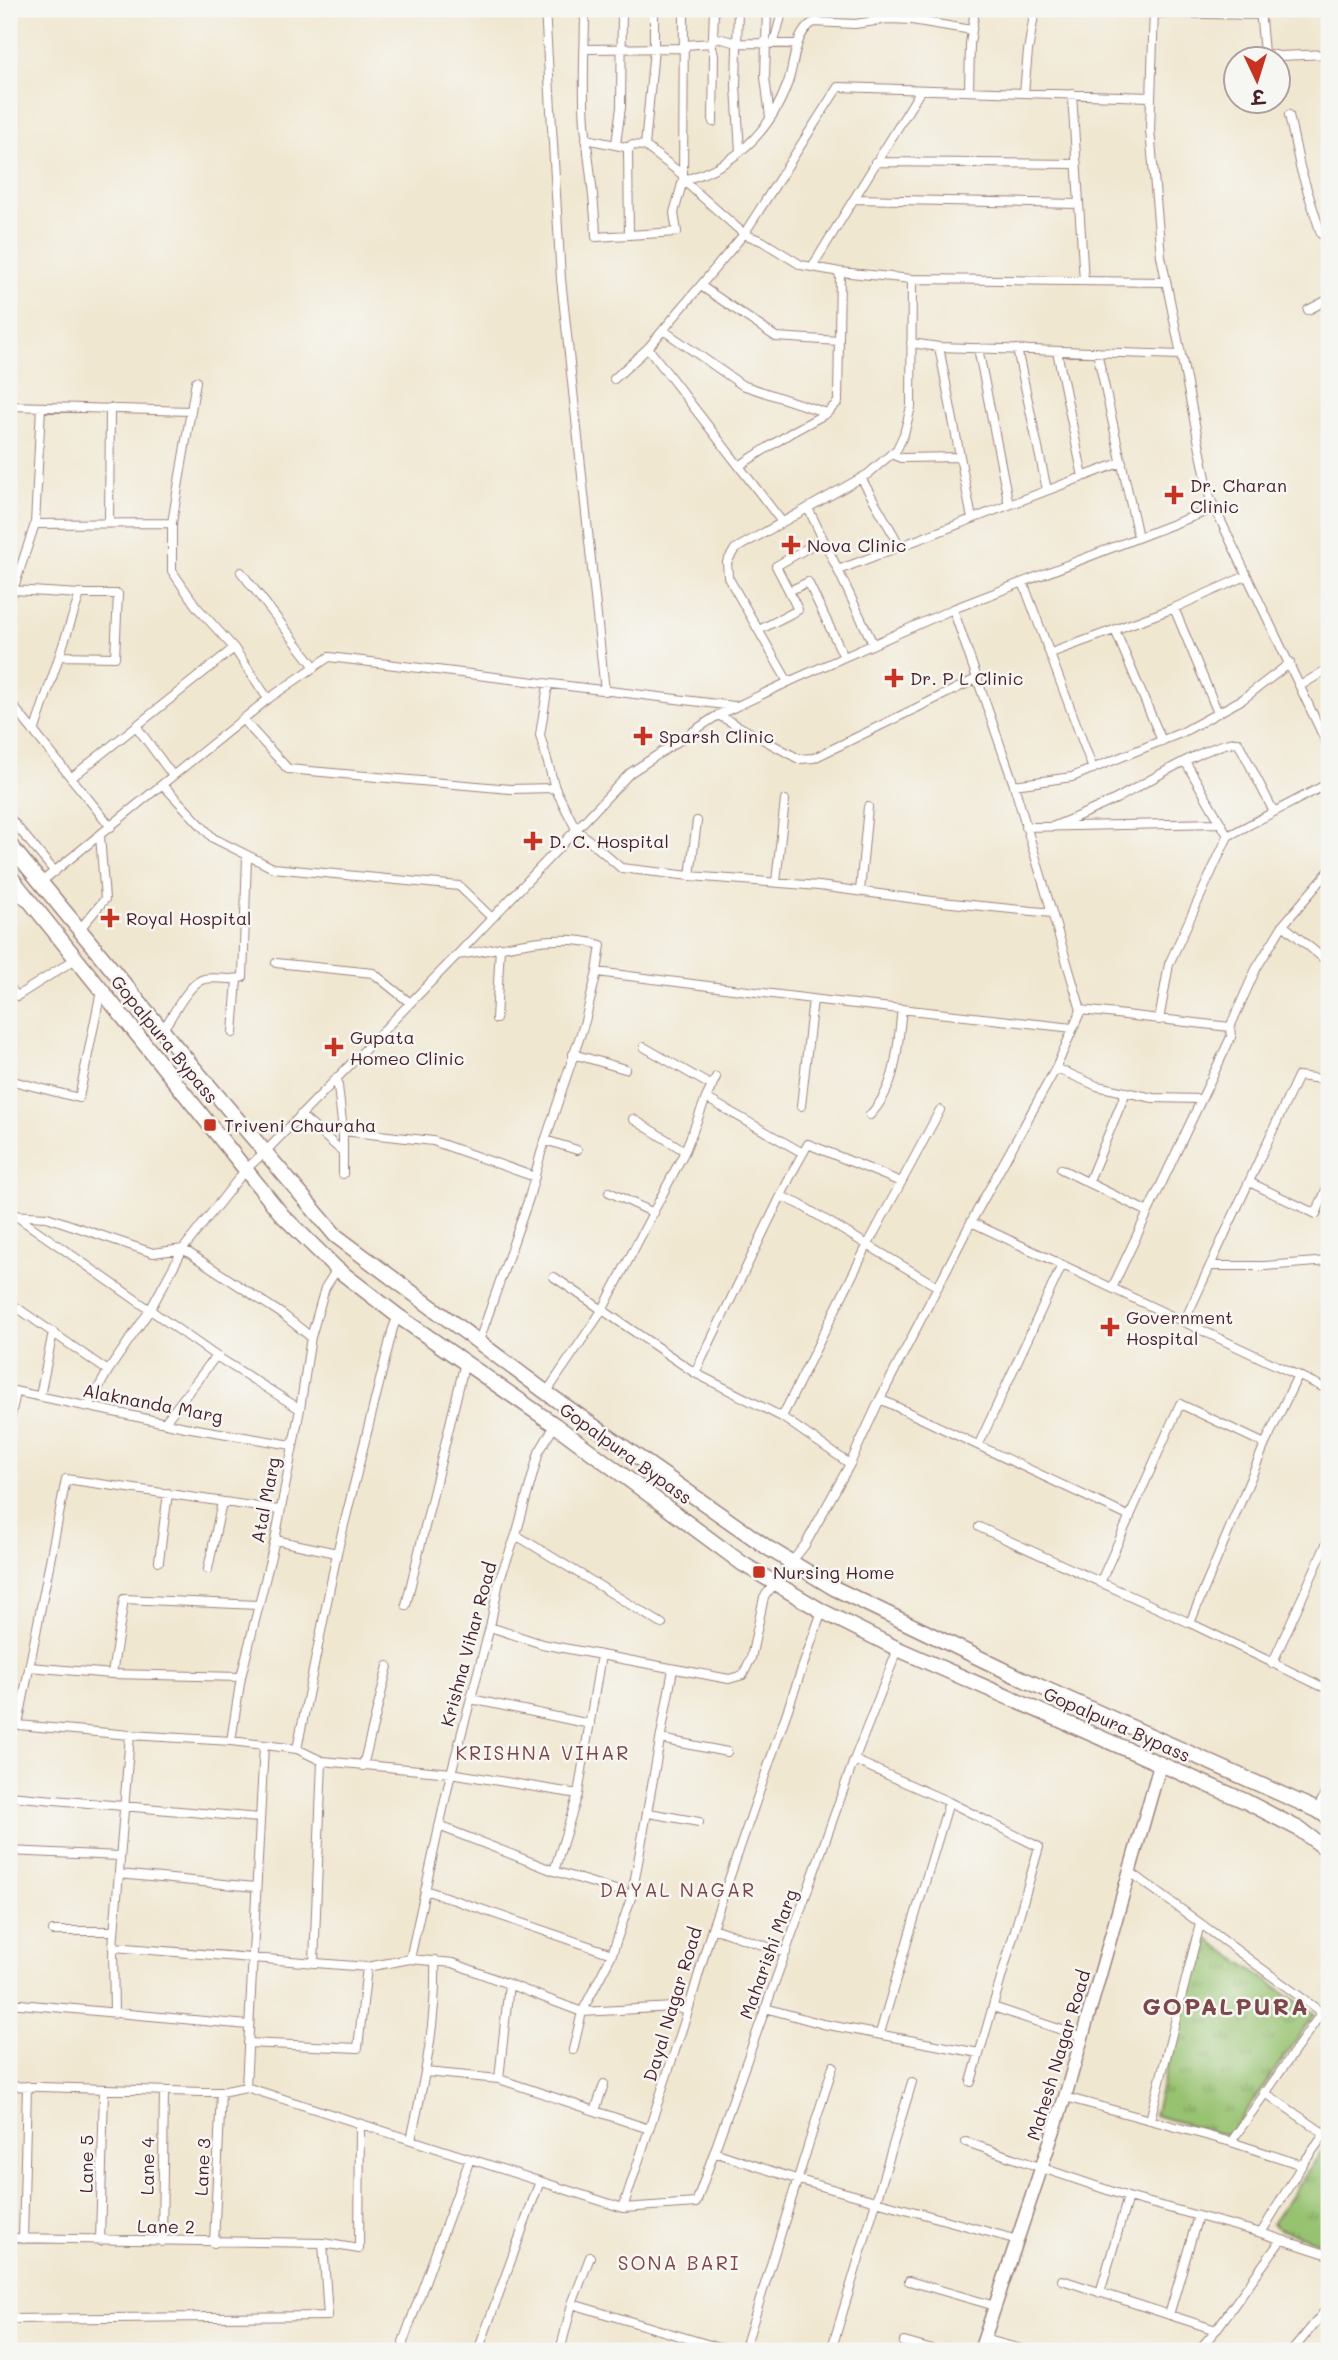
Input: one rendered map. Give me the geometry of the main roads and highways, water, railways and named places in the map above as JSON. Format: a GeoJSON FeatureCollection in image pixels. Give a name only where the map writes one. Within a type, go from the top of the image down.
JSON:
{"type":"FeatureCollection","features":[{"type":"Feature","properties":{"kind":"main road","name":"Gopalpura Bypass"},"geometry":{"type":"LineString","coordinates":[[9,844],[162,1031],[336,1236],[547,1393],[757,1540],[834,1588],[1012,1673],[1323,1814]]}},
{"type":"Feature","properties":{"kind":"main road","name":"Gopalpura Bypass"},"geometry":{"type":"LineString","coordinates":[[11,883],[77,958],[282,1215],[337,1269],[398,1316],[555,1425],[743,1564],[822,1611],[898,1649],[1245,1801],[1299,1829],[1329,1851]]}},
{"type":"Feature","properties":{"kind":"place","name":"Dr. Charan Clinic"},"geometry":{"type":"Point","coordinates":[1174,495]}},
{"type":"Feature","properties":{"kind":"place","name":"Nova Clinic"},"geometry":{"type":"Point","coordinates":[791,545]}},
{"type":"Feature","properties":{"kind":"place","name":"Dr. P L Clinic"},"geometry":{"type":"Point","coordinates":[894,678]}},
{"type":"Feature","properties":{"kind":"place","name":"Sparsh Clinic"},"geometry":{"type":"Point","coordinates":[643,736]}},
{"type":"Feature","properties":{"kind":"place","name":"D. C. Hospital"},"geometry":{"type":"Point","coordinates":[533,841]}},
{"type":"Feature","properties":{"kind":"place","name":"Royal Hospital"},"geometry":{"type":"Point","coordinates":[110,918]}},
{"type":"Feature","properties":{"kind":"place","name":"Gupata Homeo Clinic"},"geometry":{"type":"Point","coordinates":[334,1047]}},
{"type":"Feature","properties":{"kind":"place","name":"Triveni Chauraha"},"geometry":{"type":"Point","coordinates":[210,1125]}},
{"type":"Feature","properties":{"kind":"place","name":"Government Hospital"},"geometry":{"type":"Point","coordinates":[1110,1327]}},
{"type":"Feature","properties":{"kind":"place","name":"Nursing Home"},"geometry":{"type":"Point","coordinates":[759,1572]}},
{"type":"Feature","properties":{"kind":"district","name":"KRISHNA VIHAR"},"geometry":{"type":"Point","coordinates":[543,1752]}},
{"type":"Feature","properties":{"kind":"district","name":"DAYAL NAGAR"},"geometry":{"type":"Point","coordinates":[678,1889]}},
{"type":"Feature","properties":{"kind":"district","name":"GOPALPURA"},"geometry":{"type":"Point","coordinates":[1226,2005]}},
{"type":"Feature","properties":{"kind":"district","name":"SONA BARI"},"geometry":{"type":"Point","coordinates":[679,2262]}}]}
